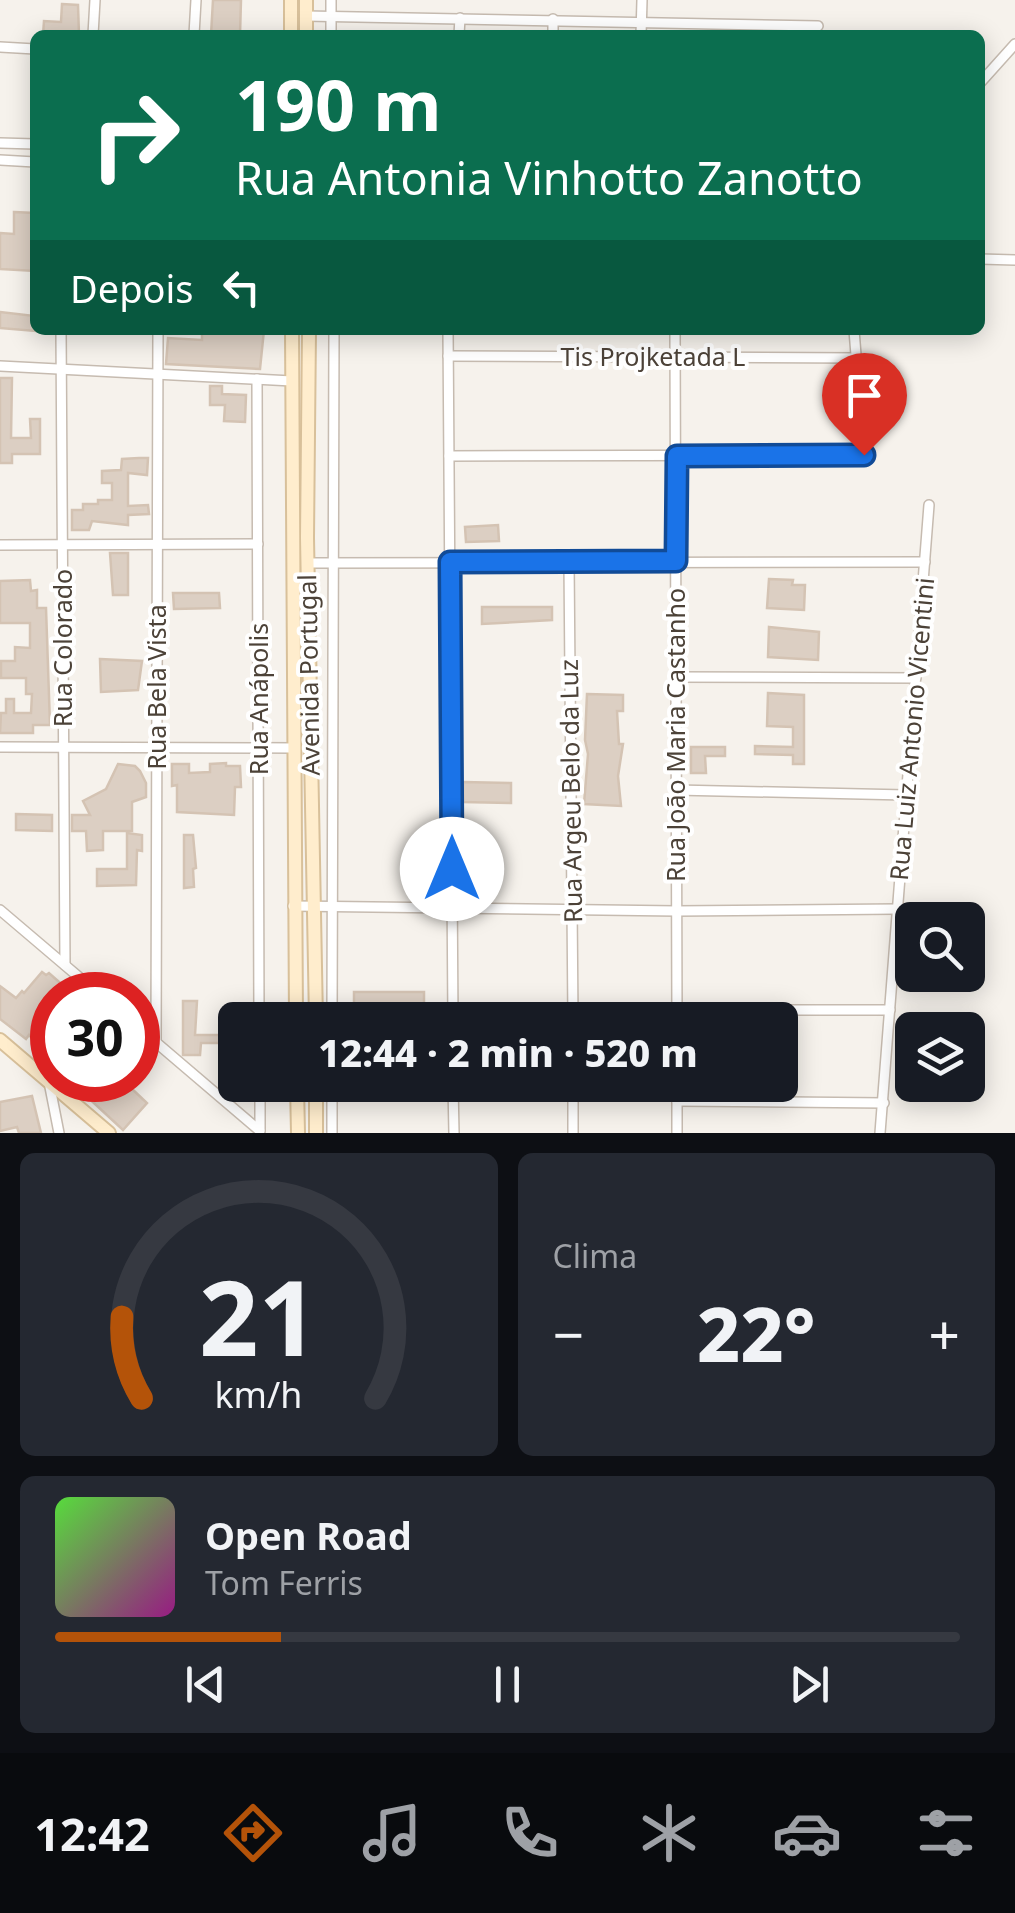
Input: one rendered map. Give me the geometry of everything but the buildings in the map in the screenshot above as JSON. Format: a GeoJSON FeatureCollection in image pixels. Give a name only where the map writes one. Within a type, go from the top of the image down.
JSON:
{"type":"FeatureCollection","features":[{"type":"Feature","properties":{"kind":"main road"},"geometry":{"type":"LineString","coordinates":[[291,0],[291,30]]}},
{"type":"Feature","properties":{"kind":"main road"},"geometry":{"type":"LineString","coordinates":[[306,0],[306,30]]}},
{"type":"Feature","properties":{"kind":"main road","name":"Avenida Portugal"},"geometry":{"type":"LineString","coordinates":[[292,335],[296,1002]]}},
{"type":"Feature","properties":{"kind":"main road","name":"Avenida Portugal"},"geometry":{"type":"LineString","coordinates":[[309,335],[308,563],[315,1002]]}},
{"type":"Feature","properties":{"kind":"main road"},"geometry":{"type":"LineString","coordinates":[[0,1040],[30,1066]]}},
{"type":"Feature","properties":{"kind":"main road"},"geometry":{"type":"LineString","coordinates":[[73,1102],[109,1133]]}},
{"type":"Feature","properties":{"kind":"main road"},"geometry":{"type":"LineString","coordinates":[[297,1102],[298,1133]]}},
{"type":"Feature","properties":{"kind":"main road"},"geometry":{"type":"LineString","coordinates":[[316,1102],[316,1133]]}},
{"type":"Feature","properties":{"kind":"street"},"geometry":{"type":"LineString","coordinates":[[93,30],[96,0]]}},
{"type":"Feature","properties":{"kind":"street"},"geometry":{"type":"LineString","coordinates":[[194,30],[196,0]]}},
{"type":"Feature","properties":{"kind":"street"},"geometry":{"type":"LineString","coordinates":[[331,0],[331,30]]}},
{"type":"Feature","properties":{"kind":"street"},"geometry":{"type":"LineString","coordinates":[[641,30],[642,0]]}},
{"type":"Feature","properties":{"kind":"street"},"geometry":{"type":"LineString","coordinates":[[306,16],[553,19],[733,30],[818,26]]}},
{"type":"Feature","properties":{"kind":"street"},"geometry":{"type":"LineString","coordinates":[[459,30],[460,18]]}},
{"type":"Feature","properties":{"kind":"street"},"geometry":{"type":"LineString","coordinates":[[553,19],[553,30]]}},
{"type":"Feature","properties":{"kind":"street"},"geometry":{"type":"LineString","coordinates":[[985,78],[1015,44]]}},
{"type":"Feature","properties":{"kind":"street"},"geometry":{"type":"LineString","coordinates":[[0,47],[30,49]]}},
{"type":"Feature","properties":{"kind":"street"},"geometry":{"type":"LineString","coordinates":[[0,142],[30,144]]}},
{"type":"Feature","properties":{"kind":"street"},"geometry":{"type":"LineString","coordinates":[[0,160],[30,162]]}},
{"type":"Feature","properties":{"kind":"street"},"geometry":{"type":"LineString","coordinates":[[985,258],[1015,260]]}},
{"type":"Feature","properties":{"kind":"street","name":"Rua Colorado"},"geometry":{"type":"LineString","coordinates":[[62,335],[65,966]]}},
{"type":"Feature","properties":{"kind":"street","name":"Rua Bela Vista"},"geometry":{"type":"LineString","coordinates":[[156,972],[158,335]]}},
{"type":"Feature","properties":{"kind":"street"},"geometry":{"type":"LineString","coordinates":[[332,1002],[334,335]]}},
{"type":"Feature","properties":{"kind":"street"},"geometry":{"type":"LineString","coordinates":[[448,335],[453,1002]]}},
{"type":"Feature","properties":{"kind":"street","name":"Rua João Maria Castanho"},"geometry":{"type":"LineString","coordinates":[[675,335],[677,1002]]}},
{"type":"Feature","properties":{"kind":"street"},"geometry":{"type":"LineString","coordinates":[[449,456],[864,455],[855,335]]}},
{"type":"Feature","properties":{"kind":"street","name":"Tis Projketada L"},"geometry":{"type":"LineString","coordinates":[[448,356],[858,358]]}},
{"type":"Feature","properties":{"kind":"street"},"geometry":{"type":"LineString","coordinates":[[0,366],[292,380]]}},
{"type":"Feature","properties":{"kind":"street","name":"Rua Anápolis"},"geometry":{"type":"LineString","coordinates":[[257,379],[260,1002]]}},
{"type":"Feature","properties":{"kind":"street","name":"Rua Luiz Antonio Vicentini"},"geometry":{"type":"LineString","coordinates":[[898,902],[929,505]]}},
{"type":"Feature","properties":{"kind":"street"},"geometry":{"type":"LineString","coordinates":[[0,545],[258,544]]}},
{"type":"Feature","properties":{"kind":"street","name":"Rua Argeu Belo da Luz"},"geometry":{"type":"LineString","coordinates":[[569,562],[573,1002]]}},
{"type":"Feature","properties":{"kind":"street"},"geometry":{"type":"LineString","coordinates":[[308,563],[925,562]]}},
{"type":"Feature","properties":{"kind":"street"},"geometry":{"type":"LineString","coordinates":[[676,677],[916,678]]}},
{"type":"Feature","properties":{"kind":"street"},"geometry":{"type":"LineString","coordinates":[[0,747],[292,748]]}},
{"type":"Feature","properties":{"kind":"street"},"geometry":{"type":"LineString","coordinates":[[676,790],[906,795]]}},
{"type":"Feature","properties":{"kind":"street"},"geometry":{"type":"LineString","coordinates":[[293,906],[895,909]]}},
{"type":"Feature","properties":{"kind":"street"},"geometry":{"type":"LineString","coordinates":[[0,910],[72,972]]}},
{"type":"Feature","properties":{"kind":"street","name":"Rua Luiz Antonio Vicentini"},"geometry":{"type":"LineString","coordinates":[[880,1133],[895,938]]}},
{"type":"Feature","properties":{"kind":"street"},"geometry":{"type":"LineString","coordinates":[[798,1012],[890,1010]]}},
{"type":"Feature","properties":{"kind":"street"},"geometry":{"type":"LineString","coordinates":[[160,1046],[260,1132]]}},
{"type":"Feature","properties":{"kind":"street"},"geometry":{"type":"LineString","coordinates":[[53,1102],[58,1133]]}},
{"type":"Feature","properties":{"kind":"street"},"geometry":{"type":"LineString","coordinates":[[260,1102],[260,1132]]}},
{"type":"Feature","properties":{"kind":"street"},"geometry":{"type":"LineString","coordinates":[[332,1102],[332,1133]]}},
{"type":"Feature","properties":{"kind":"street"},"geometry":{"type":"LineString","coordinates":[[453,1102],[454,1133]]}},
{"type":"Feature","properties":{"kind":"street"},"geometry":{"type":"LineString","coordinates":[[573,1102],[573,1133]]}},
{"type":"Feature","properties":{"kind":"street"},"geometry":{"type":"LineString","coordinates":[[678,1102],[678,1133]]}},
{"type":"Feature","properties":{"kind":"street"},"geometry":{"type":"LineString","coordinates":[[798,1102],[884,1103]]}},
{"type":"Feature","properties":{"kind":"route"},"geometry":{"type":"LineString","coordinates":[[452,869],[450,562],[676,561],[677,456],[864,455]]}}]}
